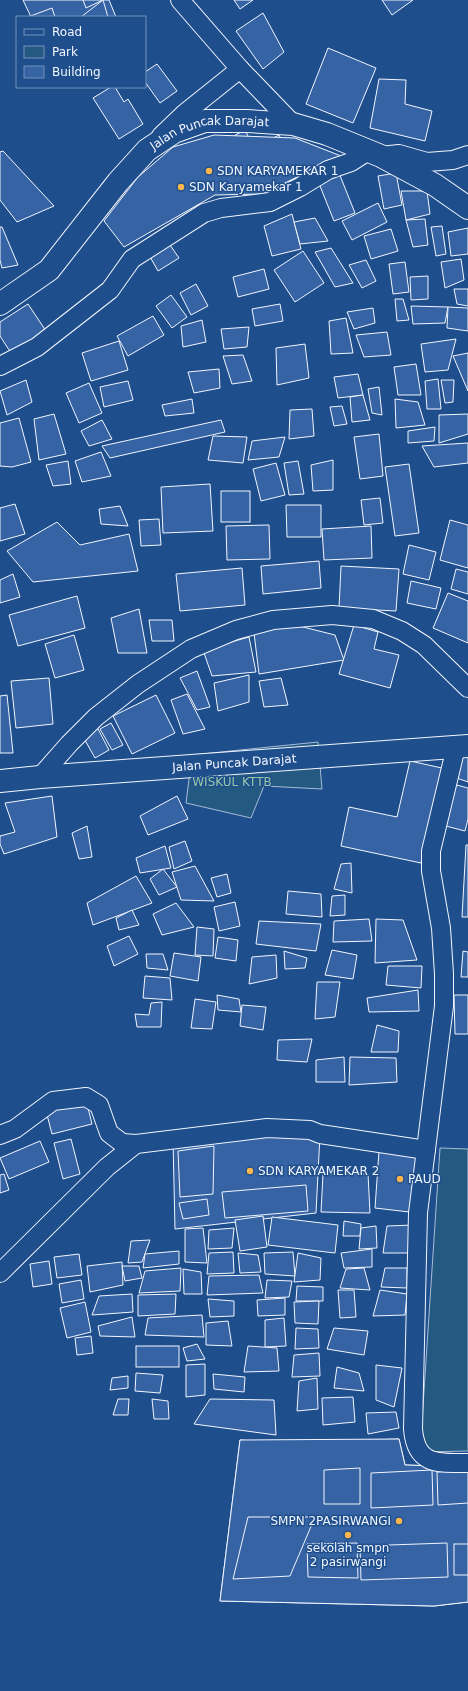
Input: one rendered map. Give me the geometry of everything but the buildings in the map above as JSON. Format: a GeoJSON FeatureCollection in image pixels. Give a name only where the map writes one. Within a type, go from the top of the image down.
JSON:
{"type":"FeatureCollection","features":[{"type":"Feature","properties":{"kind":"street"},"geometry":{"type":"LineString","coordinates":[[180,0],[240,69],[293,124]]}},
{"type":"Feature","properties":{"kind":"street"},"geometry":{"type":"LineString","coordinates":[[147,150],[185,113],[240,69]]}},
{"type":"Feature","properties":{"kind":"street","name":"Jalan Puncak Darajat"},"geometry":{"type":"LineString","coordinates":[[0,304],[49,270],[118,182],[147,150],[174,132],[205,121],[247,121],[293,124],[327,134],[374,154],[435,185],[468,208]]}},
{"type":"Feature","properties":{"kind":"street"},"geometry":{"type":"LineString","coordinates":[[0,366],[38,347],[110,290],[132,259],[204,213],[221,208],[270,202],[300,187],[328,170],[374,154],[399,154],[427,162],[452,160],[468,155]]}},
{"type":"Feature","properties":{"kind":"street"},"geometry":{"type":"LineString","coordinates":[[40,776],[96,717],[138,684],[191,649],[236,630],[273,620],[332,615],[373,619],[402,631],[424,645],[468,688]]}},
{"type":"Feature","properties":{"kind":"street"},"geometry":{"type":"LineString","coordinates":[[462,747],[431,851],[431,871],[441,928],[444,1006],[418,1213],[413,1429],[414,1444],[425,1458],[443,1463],[468,1463]]}},
{"type":"Feature","properties":{"kind":"street","name":"Jalan Puncak Darajat"},"geometry":{"type":"LineString","coordinates":[[0,781],[40,776],[462,747]]}},
{"type":"Feature","properties":{"kind":"street"},"geometry":{"type":"LineString","coordinates":[[0,1135],[15,1129],[53,1101],[86,1097],[99,1105],[109,1133],[122,1143],[136,1144],[267,1128],[310,1130],[320,1134],[426,1150]]}},
{"type":"Feature","properties":{"kind":"street"},"geometry":{"type":"LineString","coordinates":[[0,1273],[107,1167],[136,1144]]}},
{"type":"Feature","properties":{"kind":"green space","name":"WISKUL KTTB"},"geometry":{"type":"Polygon","coordinates":[[[318,742],[322,789],[264,786],[251,818],[186,803],[192,755],[318,742]]]}},
{"type":"Feature","properties":{"kind":"green space"},"geometry":{"type":"Polygon","coordinates":[[[440,1148],[468,1149],[468,1451],[420,1452],[440,1148]]]}},
{"type":"Feature","properties":{"kind":"place","name":"SDN KARYAMEKAR 1"},"geometry":{"type":"Point","coordinates":[209,171]}},
{"type":"Feature","properties":{"kind":"place","name":"SDN Karyamekar 1"},"geometry":{"type":"Point","coordinates":[181,187]}},
{"type":"Feature","properties":{"kind":"place","name":"SDN KARYAMEKAR 2"},"geometry":{"type":"Point","coordinates":[250,1171]}},
{"type":"Feature","properties":{"kind":"place","name":"PAUD"},"geometry":{"type":"Point","coordinates":[400,1179]}},
{"type":"Feature","properties":{"kind":"place","name":"SMPN 2PASIRWANGI"},"geometry":{"type":"Point","coordinates":[399,1521]}},
{"type":"Feature","properties":{"kind":"place","name":"sekolah smpn 2 pasirwangi"},"geometry":{"type":"Point","coordinates":[348,1535]}}]}
